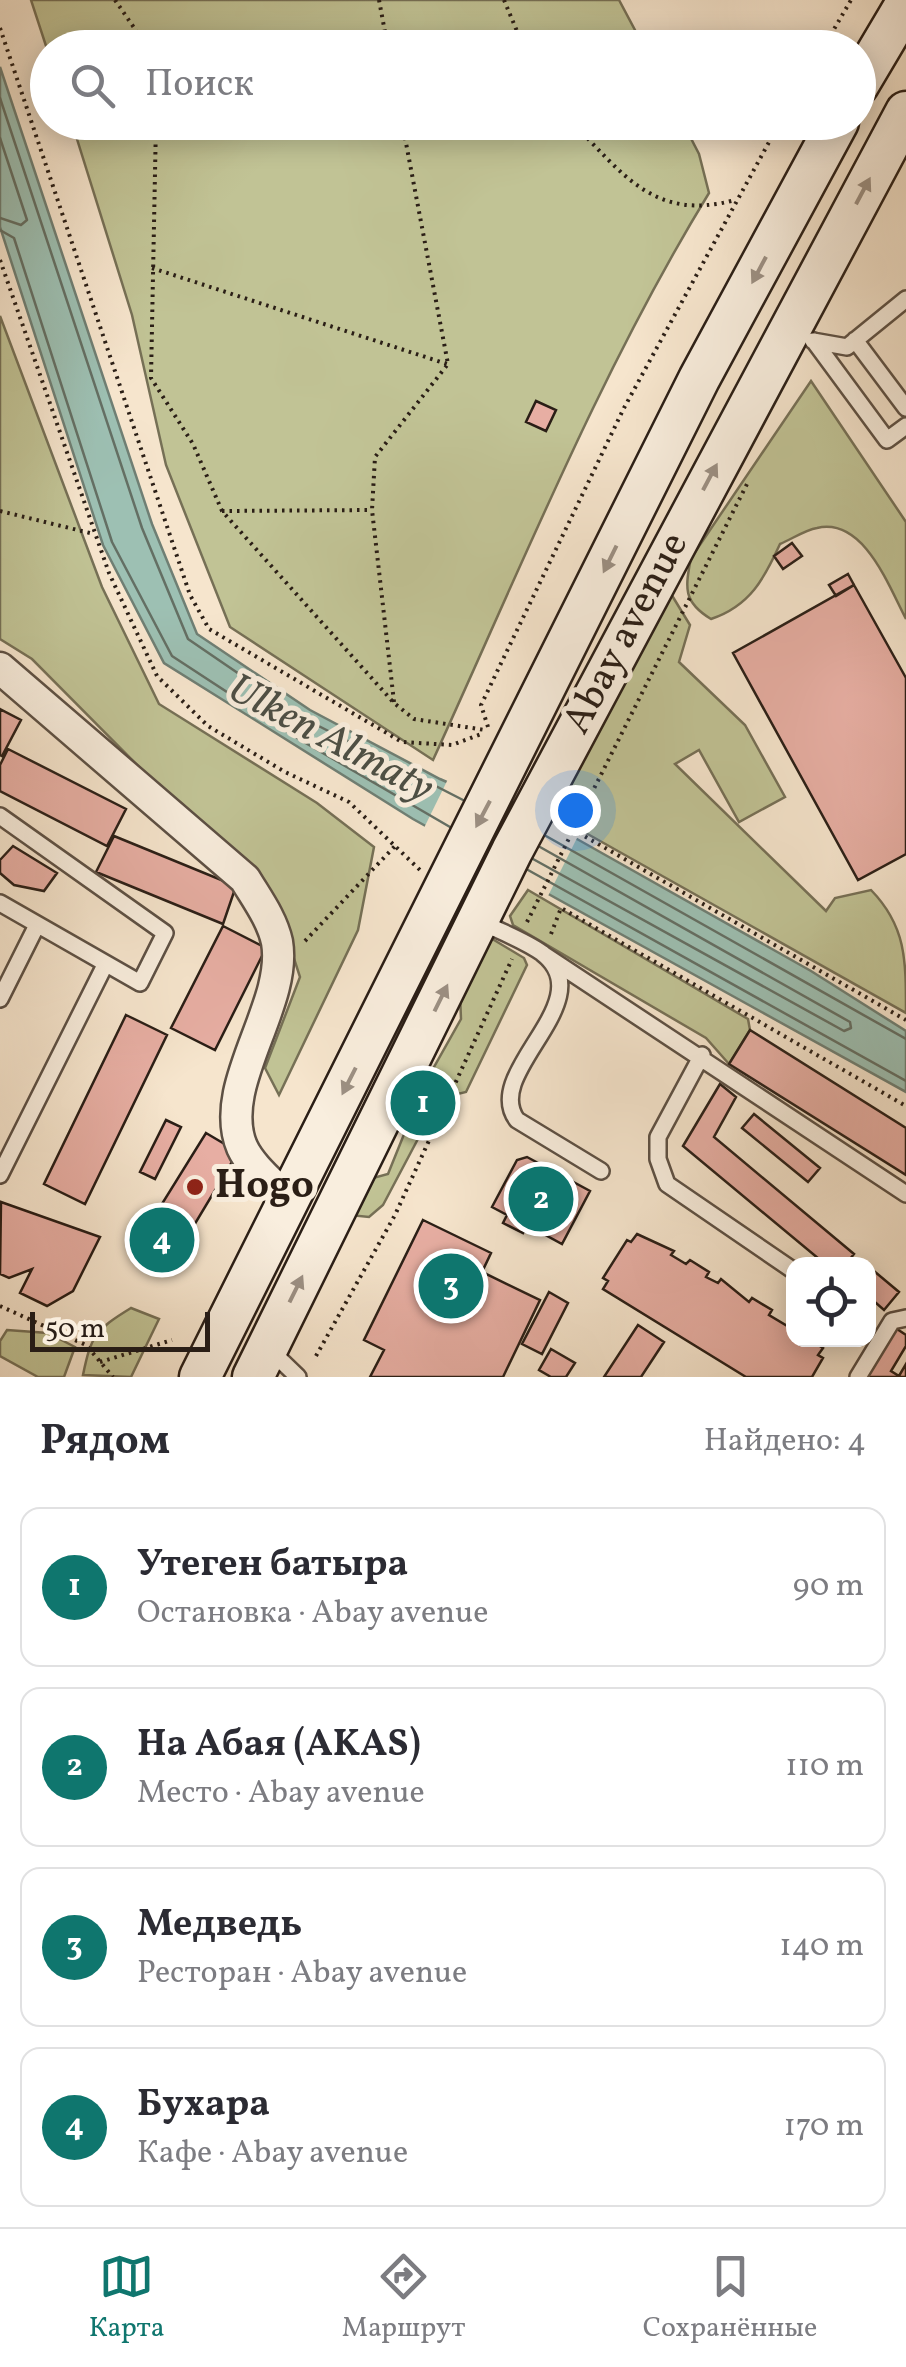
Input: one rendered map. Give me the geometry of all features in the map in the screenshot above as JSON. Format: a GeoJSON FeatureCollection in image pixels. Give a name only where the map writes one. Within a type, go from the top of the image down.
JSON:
{"type":"FeatureCollection","features":[{"type":"Feature","properties":{"kind":"main road"},"geometry":{"type":"LineString","coordinates":[[876,55],[906,4]]}},
{"type":"Feature","properties":{"kind":"main road","name":"Abay avenue"},"geometry":{"type":"LineString","coordinates":[[260,1362],[550,780],[800,339],[906,112]]}},
{"type":"Feature","properties":{"kind":"main road","name":"Abay avenue"},"geometry":{"type":"LineString","coordinates":[[200,1377],[288,1200],[500,746],[828,140]]}},
{"type":"Feature","properties":{"kind":"street"},"geometry":{"type":"LineString","coordinates":[[0,668],[245,880],[269,918],[278,970],[240,1098],[237,1130],[252,1162],[288,1200]]}},
{"type":"Feature","properties":{"kind":"lane"},"geometry":{"type":"LineString","coordinates":[[800,339],[846,348],[906,299]]}},
{"type":"Feature","properties":{"kind":"lane"},"geometry":{"type":"LineString","coordinates":[[800,339],[887,440],[906,426]]}},
{"type":"Feature","properties":{"kind":"lane"},"geometry":{"type":"LineString","coordinates":[[855,340],[906,408]]}},
{"type":"Feature","properties":{"kind":"lane"},"geometry":{"type":"LineString","coordinates":[[0,816],[165,933],[140,984],[0,903]]}},
{"type":"Feature","properties":{"kind":"lane"},"geometry":{"type":"LineString","coordinates":[[487,904],[519,941],[702,1054],[906,1194]]}},
{"type":"Feature","properties":{"kind":"lane"},"geometry":{"type":"LineString","coordinates":[[0,1000],[37,925]]}},
{"type":"Feature","properties":{"kind":"lane"},"geometry":{"type":"LineString","coordinates":[[543,954],[558,976],[560,996],[510,1090],[511,1112],[517,1120],[601,1171]]}},
{"type":"Feature","properties":{"kind":"lane"},"geometry":{"type":"LineString","coordinates":[[0,1174],[104,965]]}},
{"type":"Feature","properties":{"kind":"lane"},"geometry":{"type":"LineString","coordinates":[[702,1054],[658,1136],[658,1159],[667,1184],[786,1266]]}},
{"type":"Feature","properties":{"kind":"lane"},"geometry":{"type":"LineString","coordinates":[[0,1136],[15,1145]]}},
{"type":"Feature","properties":{"kind":"lane"},"geometry":{"type":"LineString","coordinates":[[858,1377],[892,1321],[906,1318]]}},
{"type":"Feature","properties":{"kind":"lane"},"geometry":{"type":"LineString","coordinates":[[260,1362],[298,1377]]}},
{"type":"Feature","properties":{"kind":"path"},"geometry":{"type":"LineString","coordinates":[[115,0],[136,30]]}},
{"type":"Feature","properties":{"kind":"path"},"geometry":{"type":"LineString","coordinates":[[379,0],[385,30]]}},
{"type":"Feature","properties":{"kind":"path"},"geometry":{"type":"LineString","coordinates":[[504,0],[516,30]]}},
{"type":"Feature","properties":{"kind":"path"},"geometry":{"type":"LineString","coordinates":[[833,30],[850,0]]}},
{"type":"Feature","properties":{"kind":"path"},"geometry":{"type":"LineString","coordinates":[[0,28],[30,117]]}},
{"type":"Feature","properties":{"kind":"path"},"geometry":{"type":"LineString","coordinates":[[38,140],[190,594],[209,629],[402,742],[500,746]]}},
{"type":"Feature","properties":{"kind":"path"},"geometry":{"type":"LineString","coordinates":[[156,140],[151,378],[193,444],[222,511],[394,703],[414,719],[500,746]]}},
{"type":"Feature","properties":{"kind":"path"},"geometry":{"type":"LineString","coordinates":[[394,703],[372,510],[375,457],[448,364],[405,140]]}},
{"type":"Feature","properties":{"kind":"path"},"geometry":{"type":"LineString","coordinates":[[590,140],[641,191],[671,205],[712,206],[735,200]]}},
{"type":"Feature","properties":{"kind":"path"},"geometry":{"type":"LineString","coordinates":[[500,746],[481,704],[624,408],[770,140]]}},
{"type":"Feature","properties":{"kind":"path"},"geometry":{"type":"LineString","coordinates":[[0,260],[94,534],[157,676],[208,726],[286,772],[349,802],[394,846],[440,871]]}},
{"type":"Feature","properties":{"kind":"path"},"geometry":{"type":"LineString","coordinates":[[152,268],[448,364]]}},
{"type":"Feature","properties":{"kind":"path"},"geometry":{"type":"LineString","coordinates":[[222,511],[372,510]]}},
{"type":"Feature","properties":{"kind":"path"},"geometry":{"type":"LineString","coordinates":[[0,511],[94,534]]}},
{"type":"Feature","properties":{"kind":"path"},"geometry":{"type":"LineString","coordinates":[[316,1356],[395,1215],[587,798]]}},
{"type":"Feature","properties":{"kind":"path"},"geometry":{"type":"LineString","coordinates":[[572,829],[906,1020]]}},
{"type":"Feature","properties":{"kind":"path"},"geometry":{"type":"LineString","coordinates":[[278,970],[394,846]]}},
{"type":"Feature","properties":{"kind":"path"},"geometry":{"type":"LineString","coordinates":[[543,954],[561,908],[906,1106]]}},
{"type":"Feature","properties":{"kind":"path"},"geometry":{"type":"LineString","coordinates":[[0,1306],[86,1345],[113,1377]]}},
{"type":"Feature","properties":{"kind":"path"},"geometry":{"type":"LineString","coordinates":[[100,1362],[172,1340]]}},
{"type":"Feature","properties":{"kind":"green space"},"geometry":{"type":"Polygon","coordinates":[[[31,0],[619,0],[635,30],[41,30],[31,0]]]}},
{"type":"Feature","properties":{"kind":"green space"},"geometry":{"type":"Polygon","coordinates":[[[77,140],[692,140],[709,193],[597,401],[433,760],[230,627],[166,465],[132,315],[77,140]]]}},
{"type":"Feature","properties":{"kind":"green space"},"geometry":{"type":"Polygon","coordinates":[[[0,316],[102,587],[159,704],[317,803],[374,847],[358,930],[279,1095],[265,1068],[300,977],[277,906],[32,659],[0,639],[0,316]]]}},
{"type":"Feature","properties":{"kind":"green space"},"geometry":{"type":"Polygon","coordinates":[[[811,381],[906,522],[906,619],[873,557],[848,533],[834,527],[812,529],[780,544],[746,599],[711,619],[695,607],[688,593],[691,558],[811,381]]]}},
{"type":"Feature","properties":{"kind":"green space"},"geometry":{"type":"Polygon","coordinates":[[[665,584],[690,625],[679,662],[745,725],[785,797],[739,822],[699,750],[675,764],[826,911],[835,898],[871,890],[891,917],[902,945],[906,1013],[552,814],[563,801],[665,584]]]}},
{"type":"Feature","properties":{"kind":"green space"},"geometry":{"type":"Polygon","coordinates":[[[528,890],[748,1019],[750,1030],[729,1064],[706,1038],[513,925],[510,916],[528,890]]]}},
{"type":"Feature","properties":{"kind":"green space"},"geometry":{"type":"Polygon","coordinates":[[[489,937],[524,958],[527,965],[466,1092],[454,1095],[429,1076],[461,1019],[460,994],[489,937]]]}},
{"type":"Feature","properties":{"kind":"green space"},"geometry":{"type":"Polygon","coordinates":[[[411,1117],[420,1135],[383,1205],[369,1217],[349,1215],[362,1181],[388,1174],[411,1117]]]}},
{"type":"Feature","properties":{"kind":"green space"},"geometry":{"type":"Polygon","coordinates":[[[131,1308],[159,1319],[131,1377],[83,1375],[96,1335],[131,1308]]]}},
{"type":"Feature","properties":{"kind":"green space"},"geometry":{"type":"Polygon","coordinates":[[[7,1330],[48,1333],[75,1347],[64,1377],[38,1377],[0,1356],[0,1341],[7,1330]]]}},
{"type":"Feature","properties":{"kind":"water","name":"Ulken Almaty"},"geometry":{"type":"Polygon","coordinates":[[[0,67],[152,524],[197,634],[310,710],[440,779],[577,839],[811,971],[906,1031],[906,1092],[413,819],[164,663],[103,545],[0,227],[0,67]]]}},
{"type":"Feature","properties":{"kind":"pier"},"geometry":{"type":"Polygon","coordinates":[[[449,777],[579,834],[547,898],[423,830],[449,777]]]}},
{"type":"Feature","properties":{"kind":"building"},"geometry":{"type":"Polygon","coordinates":[[[536,401],[556,410],[546,431],[526,422],[536,401]]]}},
{"type":"Feature","properties":{"kind":"building"},"geometry":{"type":"Polygon","coordinates":[[[792,543],[802,556],[783,569],[774,556],[792,543]]]}},
{"type":"Feature","properties":{"kind":"building"},"geometry":{"type":"Polygon","coordinates":[[[848,574],[854,585],[836,596],[829,585],[848,574]]]}},
{"type":"Feature","properties":{"kind":"building"},"geometry":{"type":"Polygon","coordinates":[[[854,585],[906,678],[906,854],[858,880],[733,653],[854,585]]]}},
{"type":"Feature","properties":{"kind":"building"},"geometry":{"type":"Polygon","coordinates":[[[0,709],[21,720],[2,756],[0,755],[0,709]]]}},
{"type":"Feature","properties":{"kind":"building"},"geometry":{"type":"Polygon","coordinates":[[[8,749],[126,809],[107,846],[0,791],[0,765],[8,749]]]}},
{"type":"Feature","properties":{"kind":"building"},"geometry":{"type":"Polygon","coordinates":[[[114,836],[236,886],[223,924],[96,872],[114,836]]]}},
{"type":"Feature","properties":{"kind":"building"},"geometry":{"type":"Polygon","coordinates":[[[13,846],[57,873],[44,891],[14,885],[0,873],[0,860],[13,846]]]}},
{"type":"Feature","properties":{"kind":"building"},"geometry":{"type":"Polygon","coordinates":[[[223,926],[266,948],[215,1050],[171,1028],[223,926]]]}},
{"type":"Feature","properties":{"kind":"building"},"geometry":{"type":"Polygon","coordinates":[[[126,1015],[167,1035],[85,1204],[44,1184],[126,1015]]]}},
{"type":"Feature","properties":{"kind":"building"},"geometry":{"type":"Polygon","coordinates":[[[750,1030],[906,1128],[906,1175],[729,1064],[750,1030]]]}},
{"type":"Feature","properties":{"kind":"building"},"geometry":{"type":"Polygon","coordinates":[[[720,1084],[736,1097],[714,1137],[854,1254],[817,1257],[683,1146],[720,1084]]]}},
{"type":"Feature","properties":{"kind":"building"},"geometry":{"type":"Polygon","coordinates":[[[754,1114],[820,1168],[808,1182],[742,1128],[754,1114]]]}},
{"type":"Feature","properties":{"kind":"building"},"geometry":{"type":"Polygon","coordinates":[[[166,1120],[181,1127],[155,1179],[140,1172],[166,1120]]]}},
{"type":"Feature","properties":{"kind":"building","name":"Hogo"},"geometry":{"type":"Polygon","coordinates":[[[206,1133],[238,1152],[193,1227],[160,1207],[206,1133]]]}},
{"type":"Feature","properties":{"kind":"building"},"geometry":{"type":"Polygon","coordinates":[[[527,1157],[590,1191],[562,1244],[527,1225],[523,1233],[503,1223],[507,1215],[492,1207],[517,1160],[527,1157]]]}},
{"type":"Feature","properties":{"kind":"building"},"geometry":{"type":"Polygon","coordinates":[[[1,1202],[100,1237],[73,1291],[47,1306],[20,1293],[32,1269],[9,1278],[0,1274],[1,1202]]]}},
{"type":"Feature","properties":{"kind":"building"},"geometry":{"type":"Polygon","coordinates":[[[144,1213],[194,1238],[177,1267],[130,1241],[144,1213]]]}},
{"type":"Feature","properties":{"kind":"building"},"geometry":{"type":"Polygon","coordinates":[[[423,1220],[491,1253],[482,1272],[540,1300],[503,1377],[370,1377],[384,1350],[364,1340],[423,1220]]]}},
{"type":"Feature","properties":{"kind":"building"},"geometry":{"type":"Polygon","coordinates":[[[637,1234],[674,1251],[671,1255],[686,1264],[690,1260],[709,1272],[706,1277],[718,1283],[721,1279],[749,1302],[752,1298],[772,1310],[769,1315],[786,1325],[786,1347],[823,1348],[818,1355],[823,1358],[812,1377],[746,1377],[603,1289],[608,1281],[603,1278],[627,1240],[631,1242],[637,1234]]]}},
{"type":"Feature","properties":{"kind":"building"},"geometry":{"type":"Polygon","coordinates":[[[876,1273],[899,1292],[884,1310],[876,1303],[876,1273]]]}},
{"type":"Feature","properties":{"kind":"building"},"geometry":{"type":"Polygon","coordinates":[[[549,1292],[568,1303],[542,1354],[522,1344],[549,1292]]]}},
{"type":"Feature","properties":{"kind":"building"},"geometry":{"type":"Polygon","coordinates":[[[638,1325],[664,1342],[641,1377],[604,1377],[638,1325]]]}},
{"type":"Feature","properties":{"kind":"building"},"geometry":{"type":"Polygon","coordinates":[[[894,1327],[906,1335],[906,1346],[891,1371],[899,1376],[906,1364],[906,1377],[863,1377],[894,1327]]]}},
{"type":"Feature","properties":{"kind":"building"},"geometry":{"type":"Polygon","coordinates":[[[551,1349],[575,1363],[566,1377],[551,1377],[539,1370],[551,1349]]]}},
{"type":"Feature","properties":{"kind":"place","name":"Утеген батыра"},"geometry":{"type":"Point","coordinates":[423,1103]}},
{"type":"Feature","properties":{"kind":"place","name":"Hogo"},"geometry":{"type":"Point","coordinates":[195,1187]}},
{"type":"Feature","properties":{"kind":"place","name":"На Абая (AKAS)"},"geometry":{"type":"Point","coordinates":[541,1199]}},
{"type":"Feature","properties":{"kind":"place","name":"Бухара"},"geometry":{"type":"Point","coordinates":[162,1240]}},
{"type":"Feature","properties":{"kind":"place","name":"Медведь"},"geometry":{"type":"Point","coordinates":[451,1286]}}]}
